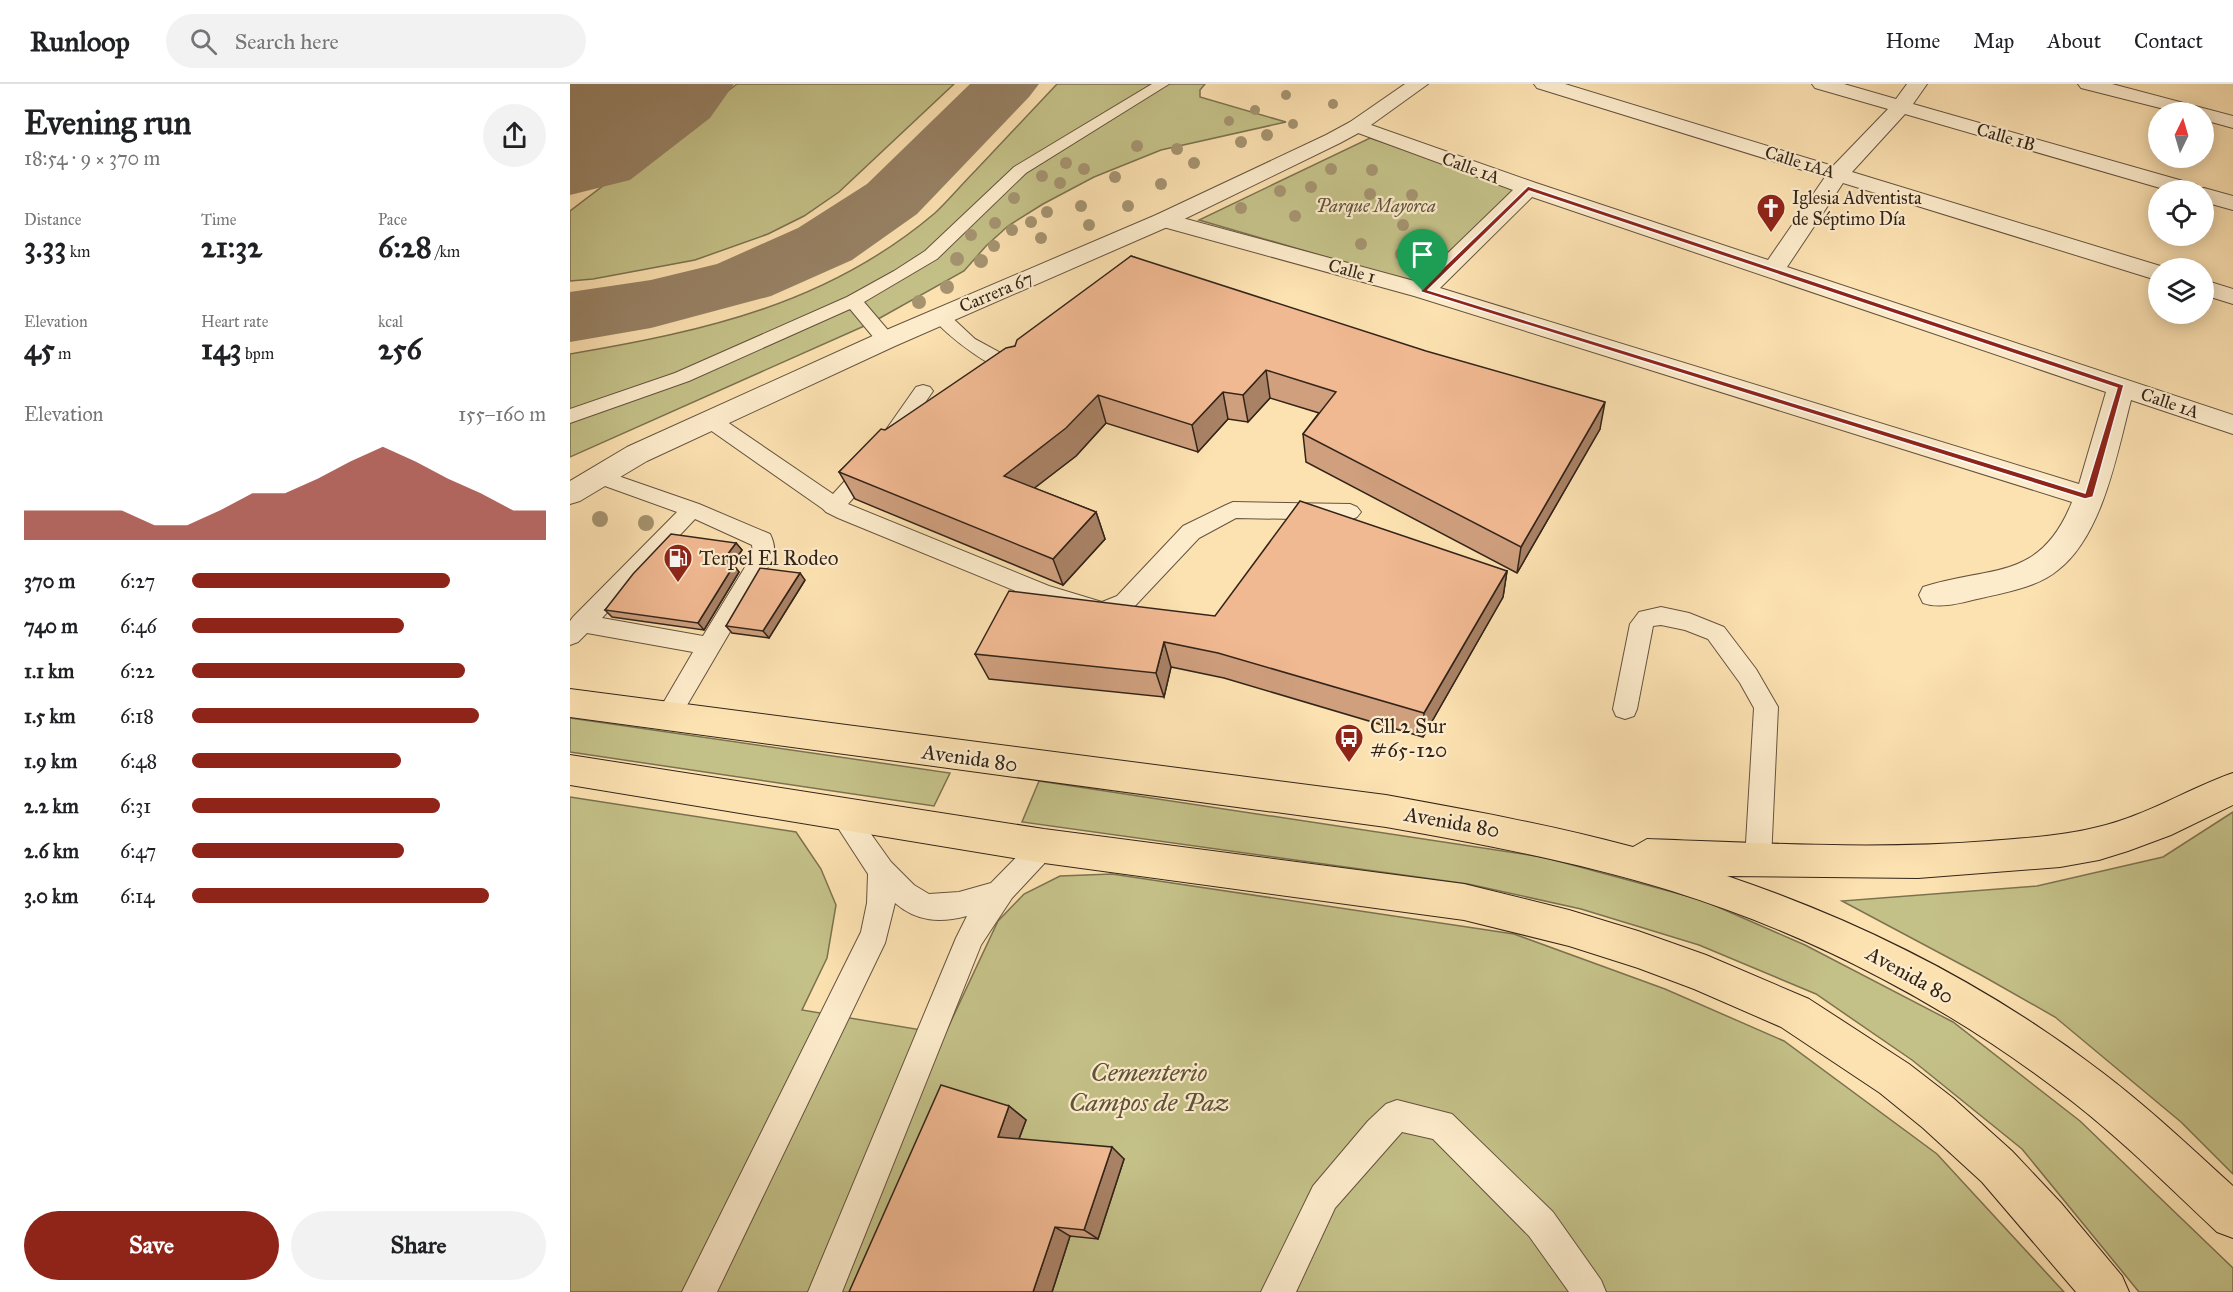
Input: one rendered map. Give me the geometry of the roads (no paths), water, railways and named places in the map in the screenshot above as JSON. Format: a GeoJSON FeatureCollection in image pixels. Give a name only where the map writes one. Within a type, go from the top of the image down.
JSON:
{"type":"FeatureCollection","features":[{"type":"Feature","properties":{"kind":"main road","name":"Avenida 80"},"geometry":{"type":"LineString","coordinates":[[570,704],[981,760],[1325,801],[1469,824],[1604,854],[1742,898],[1853,944],[1919,978],[2067,1071],[2153,1142],[2233,1216]]}},
{"type":"Feature","properties":{"kind":"main road"},"geometry":{"type":"LineString","coordinates":[[570,770],[1044,846],[1464,902],[1527,915],[1607,938],[1701,971],[1800,1016],[1894,1078],[1980,1150],[2051,1226],[2106,1292]]}},
{"type":"Feature","properties":{"kind":"main road"},"geometry":{"type":"LineString","coordinates":[[1604,854],[1825,863],[1963,861],[2040,853],[2111,840],[2184,812],[2233,788]]}},
{"type":"Feature","properties":{"kind":"street","name":"Carrera 67"},"geometry":{"type":"LineString","coordinates":[[570,494],[637,454],[710,420],[940,316],[1164,220],[1357,126],[1418,84]]}},
{"type":"Feature","properties":{"kind":"street","name":"Calle 1AA"},"geometry":{"type":"LineString","coordinates":[[1544,84],[2148,270]]}},
{"type":"Feature","properties":{"kind":"street","name":"Calle 1B"},"geometry":{"type":"LineString","coordinates":[[1822,84],[2154,180]]}},
{"type":"Feature","properties":{"kind":"street"},"geometry":{"type":"LineString","coordinates":[[1773,270],[1838,174],[1901,107],[1917,84]]}},
{"type":"Feature","properties":{"kind":"street"},"geometry":{"type":"LineString","coordinates":[[2088,84],[2159,102]]}},
{"type":"Feature","properties":{"kind":"street"},"geometry":{"type":"LineString","coordinates":[[2214,117],[2233,122]]}},
{"type":"Feature","properties":{"kind":"street","name":"Calle 1A"},"geometry":{"type":"LineString","coordinates":[[1357,126],[1528,188],[2233,425]]}},
{"type":"Feature","properties":{"kind":"street"},"geometry":{"type":"LineString","coordinates":[[1423,291],[1528,188]]}},
{"type":"Feature","properties":{"kind":"street"},"geometry":{"type":"LineString","coordinates":[[2214,198],[2233,203]]}},
{"type":"Feature","properties":{"kind":"street","name":"Calle 1"},"geometry":{"type":"LineString","coordinates":[[1164,220],[1423,291],[2088,497]]}},
{"type":"Feature","properties":{"kind":"street"},"geometry":{"type":"LineString","coordinates":[[2214,290],[2233,297]]}},
{"type":"Feature","properties":{"kind":"street"},"geometry":{"type":"LineString","coordinates":[[1934,595],[2010,579],[2048,562],[2073,533],[2088,497],[2121,387]]}},
{"type":"Feature","properties":{"kind":"lane"},"geometry":{"type":"LineString","coordinates":[[570,416],[682,377],[853,301],[931,255],[1020,170],[1162,84]]}},
{"type":"Feature","properties":{"kind":"lane"},"geometry":{"type":"LineString","coordinates":[[853,301],[886,340]]}},
{"type":"Feature","properties":{"kind":"lane"},"geometry":{"type":"LineString","coordinates":[[940,316],[968,343],[1016,369]]}},
{"type":"Feature","properties":{"kind":"lane"},"geometry":{"type":"LineString","coordinates":[[833,507],[876,459],[924,391]]}},
{"type":"Feature","properties":{"kind":"lane"},"geometry":{"type":"LineString","coordinates":[[710,420],[833,507],[1043,593],[1103,610],[1125,602],[1191,532],[1233,510],[1350,512]]}},
{"type":"Feature","properties":{"kind":"lane"},"geometry":{"type":"LineString","coordinates":[[597,476],[692,509],[762,540],[764,555],[666,717]]}},
{"type":"Feature","properties":{"kind":"lane"},"geometry":{"type":"LineString","coordinates":[[576,630],[692,509]]}},
{"type":"Feature","properties":{"kind":"lane"},"geometry":{"type":"LineString","coordinates":[[1625,709],[1641,624],[1647,618],[1661,616],[1689,622],[1716,633],[1748,676],[1766,707],[1758,860]]}},
{"type":"Feature","properties":{"kind":"lane"},"geometry":{"type":"LineString","coordinates":[[576,630],[709,646]]}},
{"type":"Feature","properties":{"kind":"lane"},"geometry":{"type":"LineString","coordinates":[[842,813],[881,871],[900,891],[921,905],[949,907],[998,893]]}},
{"type":"Feature","properties":{"kind":"lane"},"geometry":{"type":"LineString","coordinates":[[825,1292],[861,1210],[970,938],[981,916],[998,893],[1020,867],[1044,846]]}},
{"type":"Feature","properties":{"kind":"lane"},"geometry":{"type":"LineString","coordinates":[[699,1292],[874,934],[882,903],[881,871]]}},
{"type":"Feature","properties":{"kind":"lane"},"geometry":{"type":"LineString","coordinates":[[1278,1292],[1324,1197],[1378,1132],[1397,1115],[1441,1125],[1541,1224],[1589,1292]]}},
{"type":"Feature","properties":{"kind":"place","name":"Iglesia Adventista de Séptimo Día"},"geometry":{"type":"Point","coordinates":[1771,234]}},
{"type":"Feature","properties":{"kind":"place","name":"Terpel El Rodeo"},"geometry":{"type":"Point","coordinates":[678,584]}},
{"type":"Feature","properties":{"kind":"place","name":"Cll 2 Sur #65-120"},"geometry":{"type":"Point","coordinates":[1349,764]}},
{"type":"Feature","properties":{"kind":"park label","name":"Parque Mayorca"},"geometry":{"type":"Point","coordinates":[1376,206]}},
{"type":"Feature","properties":{"kind":"park label","name":"Cementerio Campos de Paz"},"geometry":{"type":"Point","coordinates":[1149,1087]}}]}
